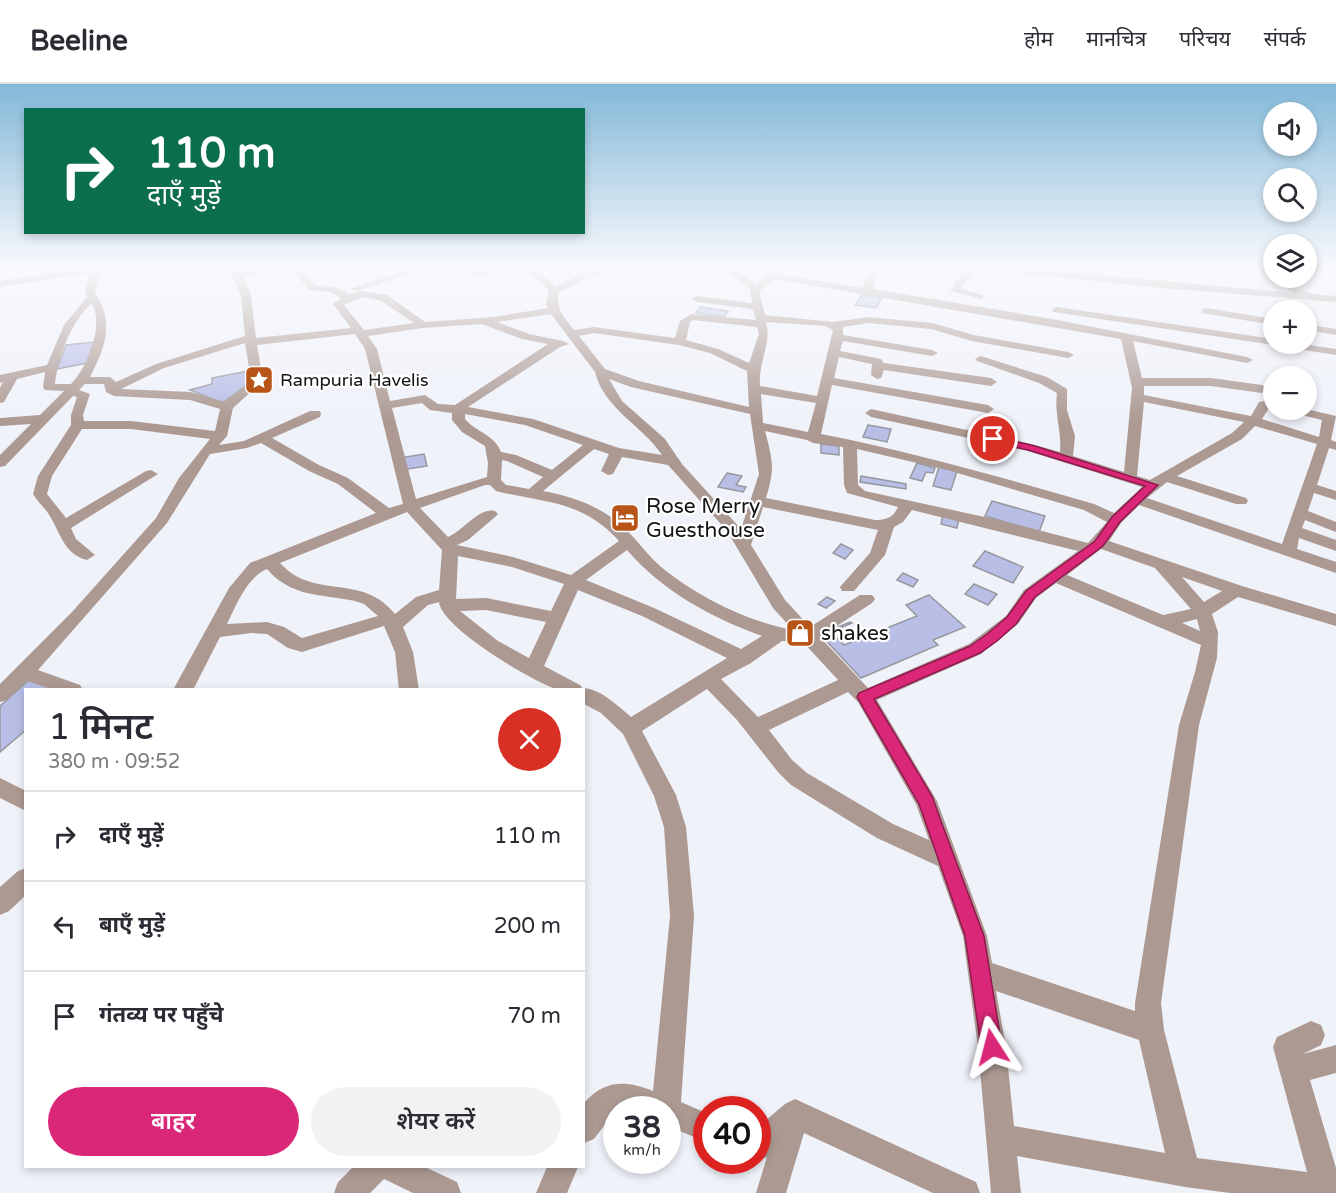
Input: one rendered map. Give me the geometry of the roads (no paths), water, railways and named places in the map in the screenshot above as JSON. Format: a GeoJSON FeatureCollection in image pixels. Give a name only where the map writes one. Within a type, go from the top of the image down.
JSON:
{"type":"FeatureCollection","features":[{"type":"Feature","properties":{"kind":"street"},"geometry":{"type":"LineString","coordinates":[[72,320],[50,372],[49,387],[76,387],[107,380],[110,381],[110,389]]}},
{"type":"Feature","properties":{"kind":"street"},"geometry":{"type":"LineString","coordinates":[[0,463],[76,387],[98,351],[101,320]]}},
{"type":"Feature","properties":{"kind":"street"},"geometry":{"type":"LineString","coordinates":[[0,695],[78,616],[162,520],[176,492],[205,451],[220,436],[227,407],[257,381],[249,320]]}},
{"type":"Feature","properties":{"kind":"street"},"geometry":{"type":"LineString","coordinates":[[349,320],[371,350],[411,507],[448,546],[574,581],[646,610],[744,658]]}},
{"type":"Feature","properties":{"kind":"street"},"geometry":{"type":"LineString","coordinates":[[416,320],[423,325]]}},
{"type":"Feature","properties":{"kind":"street"},"geometry":{"type":"LineString","coordinates":[[110,389],[168,363],[250,340],[487,320]]}},
{"type":"Feature","properties":{"kind":"street"},"geometry":{"type":"LineString","coordinates":[[562,320],[570,341],[601,372],[757,419],[813,439],[961,469],[1089,507],[1116,520]]}},
{"type":"Feature","properties":{"kind":"street"},"geometry":{"type":"LineString","coordinates":[[680,342],[687,320]]}},
{"type":"Feature","properties":{"kind":"street"},"geometry":{"type":"LineString","coordinates":[[744,544],[766,474],[757,419],[753,369],[764,334],[761,320]]}},
{"type":"Feature","properties":{"kind":"street"},"geometry":{"type":"LineString","coordinates":[[791,320],[834,325],[860,320]]}},
{"type":"Feature","properties":{"kind":"street"},"geometry":{"type":"LineString","coordinates":[[889,345],[894,324],[891,320]]}},
{"type":"Feature","properties":{"kind":"street"},"geometry":{"type":"LineString","coordinates":[[924,325],[926,320]]}},
{"type":"Feature","properties":{"kind":"street"},"geometry":{"type":"LineString","coordinates":[[1035,320],[1126,336],[1260,384]]}},
{"type":"Feature","properties":{"kind":"street"},"geometry":{"type":"LineString","coordinates":[[1124,320],[1263,340]]}},
{"type":"Feature","properties":{"kind":"street"},"geometry":{"type":"LineString","coordinates":[[1207,320],[1208,332]]}},
{"type":"Feature","properties":{"kind":"street"},"geometry":{"type":"LineString","coordinates":[[483,321],[526,337],[570,341]]}},
{"type":"Feature","properties":{"kind":"street"},"geometry":{"type":"LineString","coordinates":[[894,324],[924,325],[972,338],[1068,355]]}},
{"type":"Feature","properties":{"kind":"street"},"geometry":{"type":"LineString","coordinates":[[813,439],[838,337],[838,328],[834,325]]}},
{"type":"Feature","properties":{"kind":"street"},"geometry":{"type":"LineString","coordinates":[[1317,329],[1336,332]]}},
{"type":"Feature","properties":{"kind":"street"},"geometry":{"type":"LineString","coordinates":[[494,481],[497,455],[489,441],[461,424],[458,420],[459,409],[466,402],[570,341],[594,330],[680,342],[714,351],[753,369]]}},
{"type":"Feature","properties":{"kind":"street"},"geometry":{"type":"LineString","coordinates":[[1126,336],[1137,397],[1130,478]]}},
{"type":"Feature","properties":{"kind":"street"},"geometry":{"type":"LineString","coordinates":[[865,697],[975,649],[1012,620],[1030,594],[1095,546],[1116,520],[1158,481],[1237,436],[1255,420],[1261,413],[1263,405],[1260,384],[1238,336]]}},
{"type":"Feature","properties":{"kind":"street"},"geometry":{"type":"LineString","coordinates":[[838,337],[932,353]]}},
{"type":"Feature","properties":{"kind":"street"},"geometry":{"type":"LineString","coordinates":[[1317,349],[1336,352]]}},
{"type":"Feature","properties":{"kind":"street"},"geometry":{"type":"LineString","coordinates":[[834,353],[873,359],[879,366],[991,382]]}},
{"type":"Feature","properties":{"kind":"street"},"geometry":{"type":"LineString","coordinates":[[981,359],[1043,380],[1063,392],[1061,410],[1068,436],[1066,458]]}},
{"type":"Feature","properties":{"kind":"street"},"geometry":{"type":"LineString","coordinates":[[874,388],[879,366]]}},
{"type":"Feature","properties":{"kind":"street"},"geometry":{"type":"LineString","coordinates":[[0,399],[6,378],[53,367]]}},
{"type":"Feature","properties":{"kind":"street"},"geometry":{"type":"LineString","coordinates":[[601,372],[604,384],[618,404],[660,442],[672,461],[733,528],[779,604],[865,697],[926,801],[975,936],[992,1047],[1006,1193]]}},
{"type":"Feature","properties":{"kind":"street"},"geometry":{"type":"LineString","coordinates":[[827,380],[988,408]]}},
{"type":"Feature","properties":{"kind":"street"},"geometry":{"type":"LineString","coordinates":[[1136,382],[1260,384]]}},
{"type":"Feature","properties":{"kind":"street"},"geometry":{"type":"LineString","coordinates":[[76,387],[84,394],[77,415],[78,425],[45,476],[40,494],[63,526],[70,542],[87,555]]}},
{"type":"Feature","properties":{"kind":"street"},"geometry":{"type":"LineString","coordinates":[[110,389],[125,394],[191,396],[227,407]]}},
{"type":"Feature","properties":{"kind":"street"},"geometry":{"type":"LineString","coordinates":[[754,389],[822,400]]}},
{"type":"Feature","properties":{"kind":"street"},"geometry":{"type":"LineString","coordinates":[[1137,397],[1199,406],[1255,420],[1331,445]]}},
{"type":"Feature","properties":{"kind":"street"},"geometry":{"type":"LineString","coordinates":[[386,405],[425,399],[434,406],[528,422],[617,452],[672,461]]}},
{"type":"Feature","properties":{"kind":"street"},"geometry":{"type":"LineString","coordinates":[[871,413],[1012,443],[1130,478],[1158,481],[1241,501]]}},
{"type":"Feature","properties":{"kind":"street"},"geometry":{"type":"LineString","coordinates":[[205,451],[234,448],[315,414]]}},
{"type":"Feature","properties":{"kind":"street"},"geometry":{"type":"LineString","coordinates":[[1288,551],[1309,487],[1331,445],[1333,419],[1317,415]]}},
{"type":"Feature","properties":{"kind":"street"},"geometry":{"type":"LineString","coordinates":[[0,422],[44,419]]}},
{"type":"Feature","properties":{"kind":"street"},"geometry":{"type":"LineString","coordinates":[[78,425],[131,424],[220,436]]}},
{"type":"Feature","properties":{"kind":"street"},"geometry":{"type":"LineString","coordinates":[[262,438],[343,481],[387,514]]}},
{"type":"Feature","properties":{"kind":"street"},"geometry":{"type":"LineString","coordinates":[[531,494],[592,444]]}},
{"type":"Feature","properties":{"kind":"street"},"geometry":{"type":"LineString","coordinates":[[850,445],[852,490],[906,506],[1095,546],[1336,620]]}},
{"type":"Feature","properties":{"kind":"street"},"geometry":{"type":"LineString","coordinates":[[608,471],[617,452]]}},
{"type":"Feature","properties":{"kind":"street"},"geometry":{"type":"LineString","coordinates":[[497,455],[511,458],[555,476]]}},
{"type":"Feature","properties":{"kind":"street"},"geometry":{"type":"LineString","coordinates":[[63,526],[151,474]]}},
{"type":"Feature","properties":{"kind":"street"},"geometry":{"type":"LineString","coordinates":[[184,688],[237,588],[256,567],[387,514],[484,481],[494,481],[501,488],[593,511],[612,524],[657,572],[678,586],[754,627],[777,635],[792,638],[808,636],[866,599]]}},
{"type":"Feature","properties":{"kind":"street"},"geometry":{"type":"LineString","coordinates":[[1309,487],[1336,496]]}},
{"type":"Feature","properties":{"kind":"street"},"geometry":{"type":"LineString","coordinates":[[1138,500],[1336,568]]}},
{"type":"Feature","properties":{"kind":"street"},"geometry":{"type":"LineString","coordinates":[[757,501],[835,518],[887,525],[897,521],[906,506]]}},
{"type":"Feature","properties":{"kind":"street"},"geometry":{"type":"LineString","coordinates":[[448,546],[490,513]]}},
{"type":"Feature","properties":{"kind":"street"},"geometry":{"type":"LineString","coordinates":[[1299,513],[1336,527]]}},
{"type":"Feature","properties":{"kind":"street"},"geometry":{"type":"LineString","coordinates":[[848,587],[877,555],[887,525]]}},
{"type":"Feature","properties":{"kind":"street"},"geometry":{"type":"LineString","coordinates":[[1293,530],[1336,546]]}},
{"type":"Feature","properties":{"kind":"street"},"geometry":{"type":"LineString","coordinates":[[533,669],[574,581],[629,541]]}},
{"type":"Feature","properties":{"kind":"street"},"geometry":{"type":"LineString","coordinates":[[448,546],[448,599],[451,613],[475,633],[567,688]]}},
{"type":"Feature","properties":{"kind":"street"},"geometry":{"type":"LineString","coordinates":[[269,561],[278,573],[297,585],[364,596],[373,600],[391,623],[401,642],[409,688]]}},
{"type":"Feature","properties":{"kind":"street"},"geometry":{"type":"LineString","coordinates":[[1161,565],[1202,612],[1211,636],[1202,684],[1192,709],[1148,1003],[1150,1030],[1185,1172]]}},
{"type":"Feature","properties":{"kind":"street"},"geometry":{"type":"LineString","coordinates":[[1054,576],[1210,642]]}},
{"type":"Feature","properties":{"kind":"street"},"geometry":{"type":"LineString","coordinates":[[1161,622],[1202,612],[1236,590]]}},
{"type":"Feature","properties":{"kind":"street"},"geometry":{"type":"LineString","coordinates":[[213,632],[258,627],[271,628],[296,645],[302,645],[391,623],[422,601],[448,599],[556,618]]}},
{"type":"Feature","properties":{"kind":"street"},"geometry":{"type":"LineString","coordinates":[[630,728],[777,635]]}},
{"type":"Feature","properties":{"kind":"street"},"geometry":{"type":"LineString","coordinates":[[24,673],[51,680],[69,688]]}},
{"type":"Feature","properties":{"kind":"street"},"geometry":{"type":"LineString","coordinates":[[709,679],[799,779],[885,831],[947,859]]}},
{"type":"Feature","properties":{"kind":"street"},"geometry":{"type":"LineString","coordinates":[[755,728],[851,682]]}},
{"type":"Feature","properties":{"kind":"street"},"geometry":{"type":"LineString","coordinates":[[585,697],[608,708],[630,728],[665,795],[675,827],[682,916],[667,1096]]}},
{"type":"Feature","properties":{"kind":"street"},"geometry":{"type":"LineString","coordinates":[[0,787],[24,801]]}},
{"type":"Feature","properties":{"kind":"street"},"geometry":{"type":"LineString","coordinates":[[0,903],[24,881]]}},
{"type":"Feature","properties":{"kind":"street"},"geometry":{"type":"LineString","coordinates":[[980,972],[1150,1030]]}},
{"type":"Feature","properties":{"kind":"street"},"geometry":{"type":"LineString","coordinates":[[1000,1138],[1185,1172],[1327,1191],[1287,1047],[1330,1050]]}},
{"type":"Feature","properties":{"kind":"street"},"geometry":{"type":"LineString","coordinates":[[585,1127],[593,1113],[603,1104]]}},
{"type":"Feature","properties":{"kind":"street"},"geometry":{"type":"LineString","coordinates":[[771,1135],[795,1114]]}},
{"type":"Feature","properties":{"kind":"street"},"geometry":{"type":"LineString","coordinates":[[771,1193],[795,1114]]}},
{"type":"Feature","properties":{"kind":"street"},"geometry":{"type":"LineString","coordinates":[[795,1114],[918,1168],[964,1193]]}},
{"type":"Feature","properties":{"kind":"street"},"geometry":{"type":"LineString","coordinates":[[349,1193],[373,1168]]}},
{"type":"Feature","properties":{"kind":"street"},"geometry":{"type":"LineString","coordinates":[[394,1168],[446,1193]]}},
{"type":"Feature","properties":{"kind":"street"},"geometry":{"type":"LineString","coordinates":[[551,1193],[563,1168]]}},
{"type":"Feature","properties":{"kind":"place","name":"Rampuria Havelis"},"geometry":{"type":"Point","coordinates":[259,380]}},
{"type":"Feature","properties":{"kind":"place","name":"Rose Merry Guesthouse"},"geometry":{"type":"Point","coordinates":[625,518]}},
{"type":"Feature","properties":{"kind":"place","name":"shakes"},"geometry":{"type":"Point","coordinates":[800,633]}}]}
